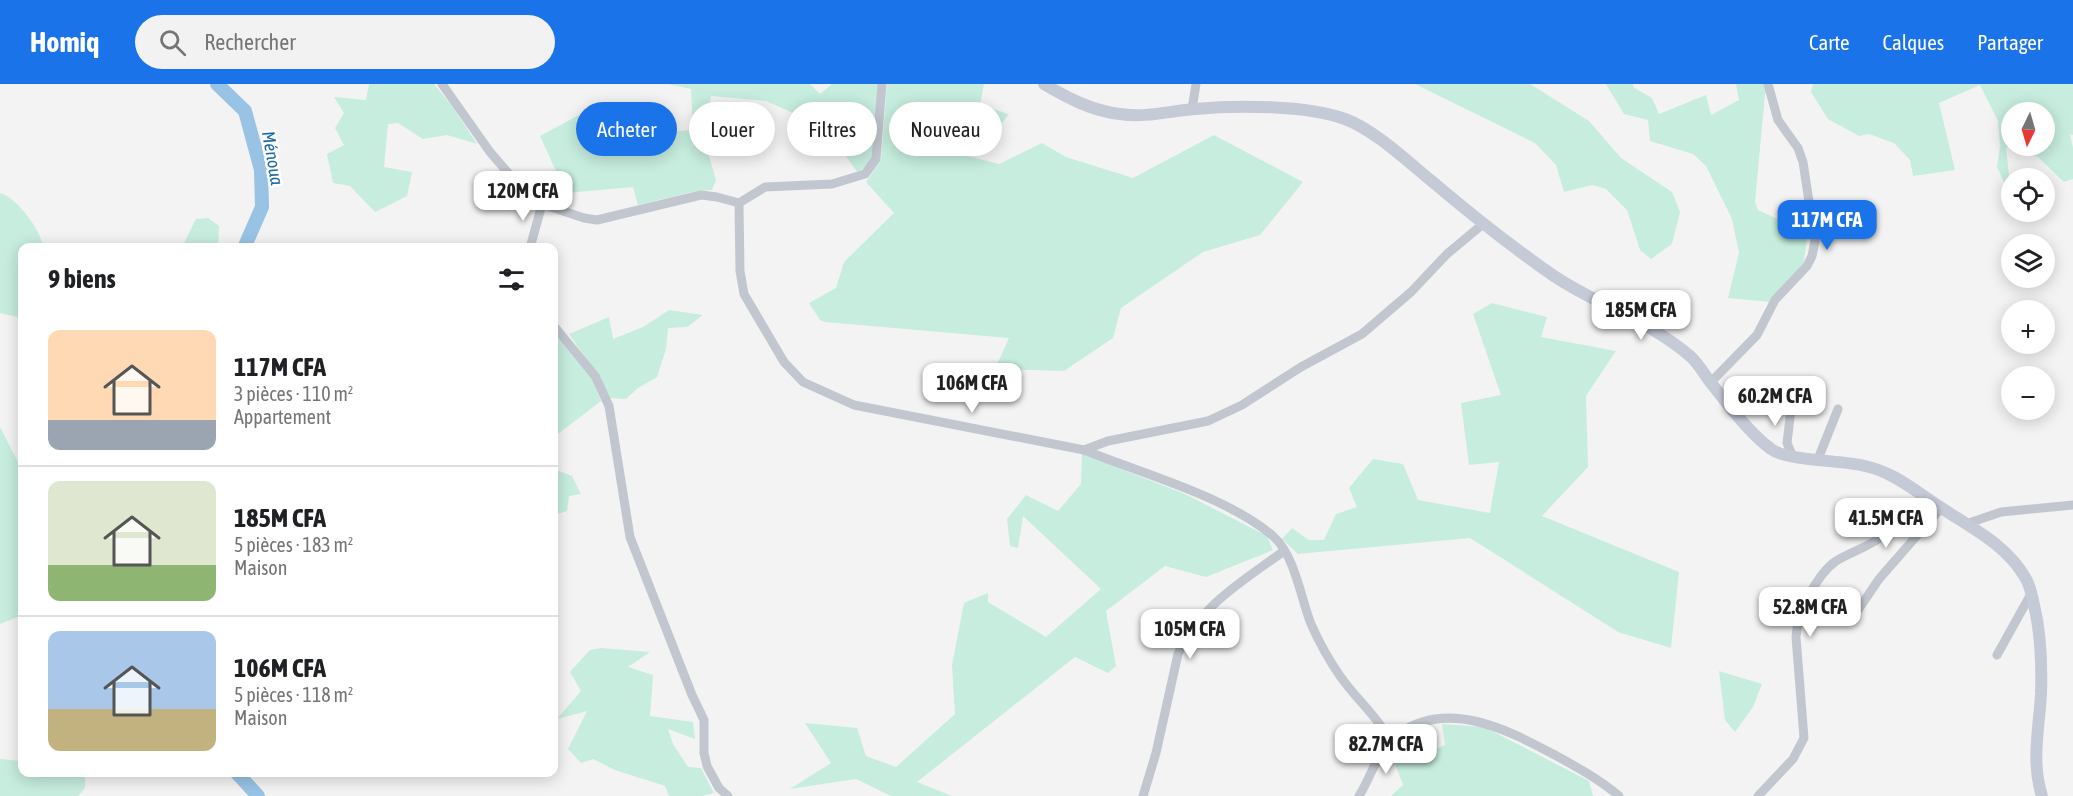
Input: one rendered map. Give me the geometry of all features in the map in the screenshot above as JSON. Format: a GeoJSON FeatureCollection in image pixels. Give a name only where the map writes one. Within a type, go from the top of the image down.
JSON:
{"type":"FeatureCollection","features":[{"type":"Feature","properties":{"kind":"street"},"geometry":{"type":"LineString","coordinates":[[442,84],[502,167],[522,189],[542,204],[597,220],[701,195],[739,203],[765,187],[832,184],[865,174],[876,159],[882,84]]}},
{"type":"Feature","properties":{"kind":"street"},"geometry":{"type":"LineString","coordinates":[[1044,84],[1072,100],[1121,115],[1151,115],[1228,107],[1320,112],[1349,120],[1381,141],[1483,224],[1566,284],[1643,325],[1678,347],[1698,364],[1767,446],[1779,454],[1877,469],[1895,477],[1941,508],[1969,523],[2016,565],[2027,580],[2031,594],[2040,641],[2041,693],[2034,765],[2042,796]]}},
{"type":"Feature","properties":{"kind":"street"},"geometry":{"type":"LineString","coordinates":[[1192,109],[1196,84]]}},
{"type":"Feature","properties":{"kind":"street"},"geometry":{"type":"LineString","coordinates":[[1711,382],[1757,335],[1775,300],[1808,266],[1815,241],[1803,162],[1798,148],[1778,120],[1768,84]]}},
{"type":"Feature","properties":{"kind":"street"},"geometry":{"type":"LineString","coordinates":[[739,203],[740,271],[744,294],[784,362],[802,382],[854,405],[1084,450],[1226,507],[1267,531],[1284,550],[1321,644],[1340,677],[1384,730],[1390,741]]}},
{"type":"Feature","properties":{"kind":"street"},"geometry":{"type":"LineString","coordinates":[[531,243],[542,204]]}},
{"type":"Feature","properties":{"kind":"street"},"geometry":{"type":"LineString","coordinates":[[1084,450],[1108,441],[1198,423],[1242,405],[1301,367],[1362,334],[1418,286],[1447,254],[1483,224]]}},
{"type":"Feature","properties":{"kind":"street"},"geometry":{"type":"LineString","coordinates":[[558,331],[595,376],[609,406],[630,537],[692,695],[702,713],[707,766],[719,788],[728,796]]}},
{"type":"Feature","properties":{"kind":"street"},"geometry":{"type":"LineString","coordinates":[[1793,392],[1787,443],[1793,457]]}},
{"type":"Feature","properties":{"kind":"street"},"geometry":{"type":"LineString","coordinates":[[1818,459],[1838,409]]}},
{"type":"Feature","properties":{"kind":"street"},"geometry":{"type":"LineString","coordinates":[[1758,796],[1793,759],[1804,738],[1796,626],[1807,600],[1831,566],[1882,537],[1911,504],[1926,497]]}},
{"type":"Feature","properties":{"kind":"street"},"geometry":{"type":"LineString","coordinates":[[1969,523],[2001,512],[2073,505]]}},
{"type":"Feature","properties":{"kind":"street"},"geometry":{"type":"LineString","coordinates":[[1858,610],[1878,579],[1941,508]]}},
{"type":"Feature","properties":{"kind":"street"},"geometry":{"type":"LineString","coordinates":[[1143,796],[1156,753],[1178,654],[1185,638],[1207,610],[1284,550]]}},
{"type":"Feature","properties":{"kind":"street"},"geometry":{"type":"LineString","coordinates":[[1997,655],[2031,594]]}},
{"type":"Feature","properties":{"kind":"street"},"geometry":{"type":"LineString","coordinates":[[1359,796],[1390,741],[1399,733],[1425,721],[1439,718],[1465,718],[1488,723],[1514,733],[1599,781],[1619,796]]}},
{"type":"Feature","properties":{"kind":"street"},"geometry":{"type":"LineString","coordinates":[[1384,730],[1399,733]]}},
{"type":"Feature","properties":{"kind":"green space"},"geometry":{"type":"Polygon","coordinates":[[[369,84],[434,84],[452,106],[477,144],[447,135],[423,139],[398,123],[388,124],[384,167],[412,172],[407,196],[375,212],[350,186],[333,183],[327,154],[344,145],[335,128],[344,113],[334,97],[366,100],[369,84]]]}},
{"type":"Feature","properties":{"kind":"green space"},"geometry":{"type":"Polygon","coordinates":[[[668,84],[810,84],[820,94],[832,84],[878,84],[877,102],[787,102],[787,110],[775,105],[775,102],[711,96],[710,102],[692,102],[691,89],[668,84]]]}},
{"type":"Feature","properties":{"kind":"green space"},"geometry":{"type":"Polygon","coordinates":[[[887,84],[984,84],[981,102],[889,102],[889,156],[968,156],[999,164],[1042,143],[1066,157],[1133,178],[1214,135],[1303,182],[1260,235],[1203,252],[1121,308],[1113,338],[1064,371],[995,369],[1009,338],[825,322],[820,320],[809,303],[836,288],[844,262],[894,213],[866,182],[881,160],[887,84]]]}},
{"type":"Feature","properties":{"kind":"green space"},"geometry":{"type":"Polygon","coordinates":[[[1415,84],[1530,84],[1589,121],[1621,158],[1672,192],[1680,212],[1672,244],[1651,259],[1640,250],[1627,210],[1606,189],[1592,185],[1564,192],[1556,165],[1535,143],[1415,84]]]}},
{"type":"Feature","properties":{"kind":"green space"},"geometry":{"type":"Polygon","coordinates":[[[1606,84],[1633,84],[1633,87],[1652,98],[1659,114],[1706,95],[1711,115],[1739,100],[1736,84],[1765,84],[1767,92],[1755,202],[1758,210],[1808,233],[1803,266],[1771,302],[1728,298],[1739,253],[1732,219],[1706,166],[1693,154],[1650,141],[1648,120],[1624,114],[1606,84]]]}},
{"type":"Feature","properties":{"kind":"green space"},"geometry":{"type":"Polygon","coordinates":[[[1813,84],[2073,84],[2073,135],[2070,134],[2073,148],[2073,179],[2064,182],[2055,173],[2055,168],[2049,168],[2035,156],[2055,156],[2055,102],[2001,102],[2001,156],[2007,156],[2008,168],[2001,168],[2001,176],[1997,167],[2000,146],[1998,121],[1980,85],[1939,103],[1955,170],[1913,176],[1910,160],[1894,143],[1869,134],[1859,136],[1828,119],[1811,92],[1813,84]]]}},
{"type":"Feature","properties":{"kind":"green space"},"geometry":{"type":"Polygon","coordinates":[[[1002,112],[1009,114],[1002,123],[1002,112]]]}},
{"type":"Feature","properties":{"kind":"green space"},"geometry":{"type":"Polygon","coordinates":[[[576,117],[576,156],[677,156],[677,131],[689,130],[689,156],[709,156],[716,180],[712,190],[696,191],[638,205],[633,187],[566,193],[540,136],[576,117]]]}},
{"type":"Feature","properties":{"kind":"green space"},"geometry":{"type":"Polygon","coordinates":[[[846,156],[873,156],[873,159],[858,173],[846,156]]]}},
{"type":"Feature","properties":{"kind":"green space"},"geometry":{"type":"Polygon","coordinates":[[[0,193],[13,201],[27,216],[42,243],[18,243],[18,317],[0,313],[0,193]]]}},
{"type":"Feature","properties":{"kind":"green space"},"geometry":{"type":"Polygon","coordinates":[[[208,218],[219,226],[218,243],[184,243],[196,219],[208,218]]]}},
{"type":"Feature","properties":{"kind":"green space"},"geometry":{"type":"Polygon","coordinates":[[[1492,303],[1547,317],[1541,337],[1616,351],[1586,396],[1588,467],[1542,516],[1679,572],[1671,648],[1618,632],[1470,538],[1298,554],[1282,539],[1292,528],[1309,540],[1324,540],[1336,514],[1357,507],[1349,488],[1373,459],[1403,464],[1418,500],[1490,513],[1499,462],[1469,465],[1461,403],[1501,395],[1473,314],[1492,303]]]}},
{"type":"Feature","properties":{"kind":"green space"},"geometry":{"type":"Polygon","coordinates":[[[669,310],[703,315],[687,327],[668,328],[666,349],[657,377],[638,388],[626,399],[609,398],[596,373],[569,334],[609,317],[613,339],[643,327],[669,310]]]}},
{"type":"Feature","properties":{"kind":"green space"},"geometry":{"type":"Polygon","coordinates":[[[558,339],[590,376],[601,401],[558,434],[558,339]]]}},
{"type":"Feature","properties":{"kind":"green space"},"geometry":{"type":"Polygon","coordinates":[[[0,427],[18,462],[18,617],[0,624],[0,427]]]}},
{"type":"Feature","properties":{"kind":"green space"},"geometry":{"type":"Polygon","coordinates":[[[1082,454],[1185,494],[1267,536],[1273,550],[1206,577],[1165,566],[1106,611],[1116,666],[1108,673],[1075,657],[917,782],[952,796],[891,796],[856,779],[790,789],[831,763],[805,723],[857,728],[866,756],[896,767],[955,714],[952,665],[964,603],[988,593],[988,602],[1046,637],[1101,589],[1023,516],[1018,548],[1010,546],[1007,519],[1026,495],[1058,511],[1081,484],[1082,454]]]}},
{"type":"Feature","properties":{"kind":"green space"},"geometry":{"type":"Polygon","coordinates":[[[558,471],[572,476],[581,494],[569,496],[567,511],[558,514],[558,471]]]}},
{"type":"Feature","properties":{"kind":"green space"},"geometry":{"type":"Polygon","coordinates":[[[601,648],[650,652],[628,667],[653,675],[650,716],[693,722],[695,739],[668,729],[673,744],[688,767],[701,768],[714,793],[702,796],[669,796],[665,786],[615,770],[593,759],[581,763],[568,749],[587,711],[558,718],[581,691],[570,672],[590,650],[601,648]]]}},
{"type":"Feature","properties":{"kind":"green space"},"geometry":{"type":"Polygon","coordinates":[[[1719,671],[1762,684],[1753,707],[1735,732],[1725,720],[1719,671]]]}},
{"type":"Feature","properties":{"kind":"green space"},"geometry":{"type":"Polygon","coordinates":[[[1442,724],[1484,727],[1589,781],[1593,796],[1391,796],[1403,785],[1391,753],[1413,747],[1418,757],[1445,745],[1442,724]]]}},
{"type":"Feature","properties":{"kind":"green space"},"geometry":{"type":"Polygon","coordinates":[[[0,759],[18,761],[18,777],[85,777],[85,788],[78,796],[0,796],[0,759]]]}},
{"type":"Feature","properties":{"kind":"waterway","name":"Ménoua"},"geometry":{"type":"LineString","coordinates":[[217,84],[245,111],[261,170],[262,207],[246,243]]}},
{"type":"Feature","properties":{"kind":"waterway","name":"Ménoua"},"geometry":{"type":"LineString","coordinates":[[241,777],[258,796]]}}]}
